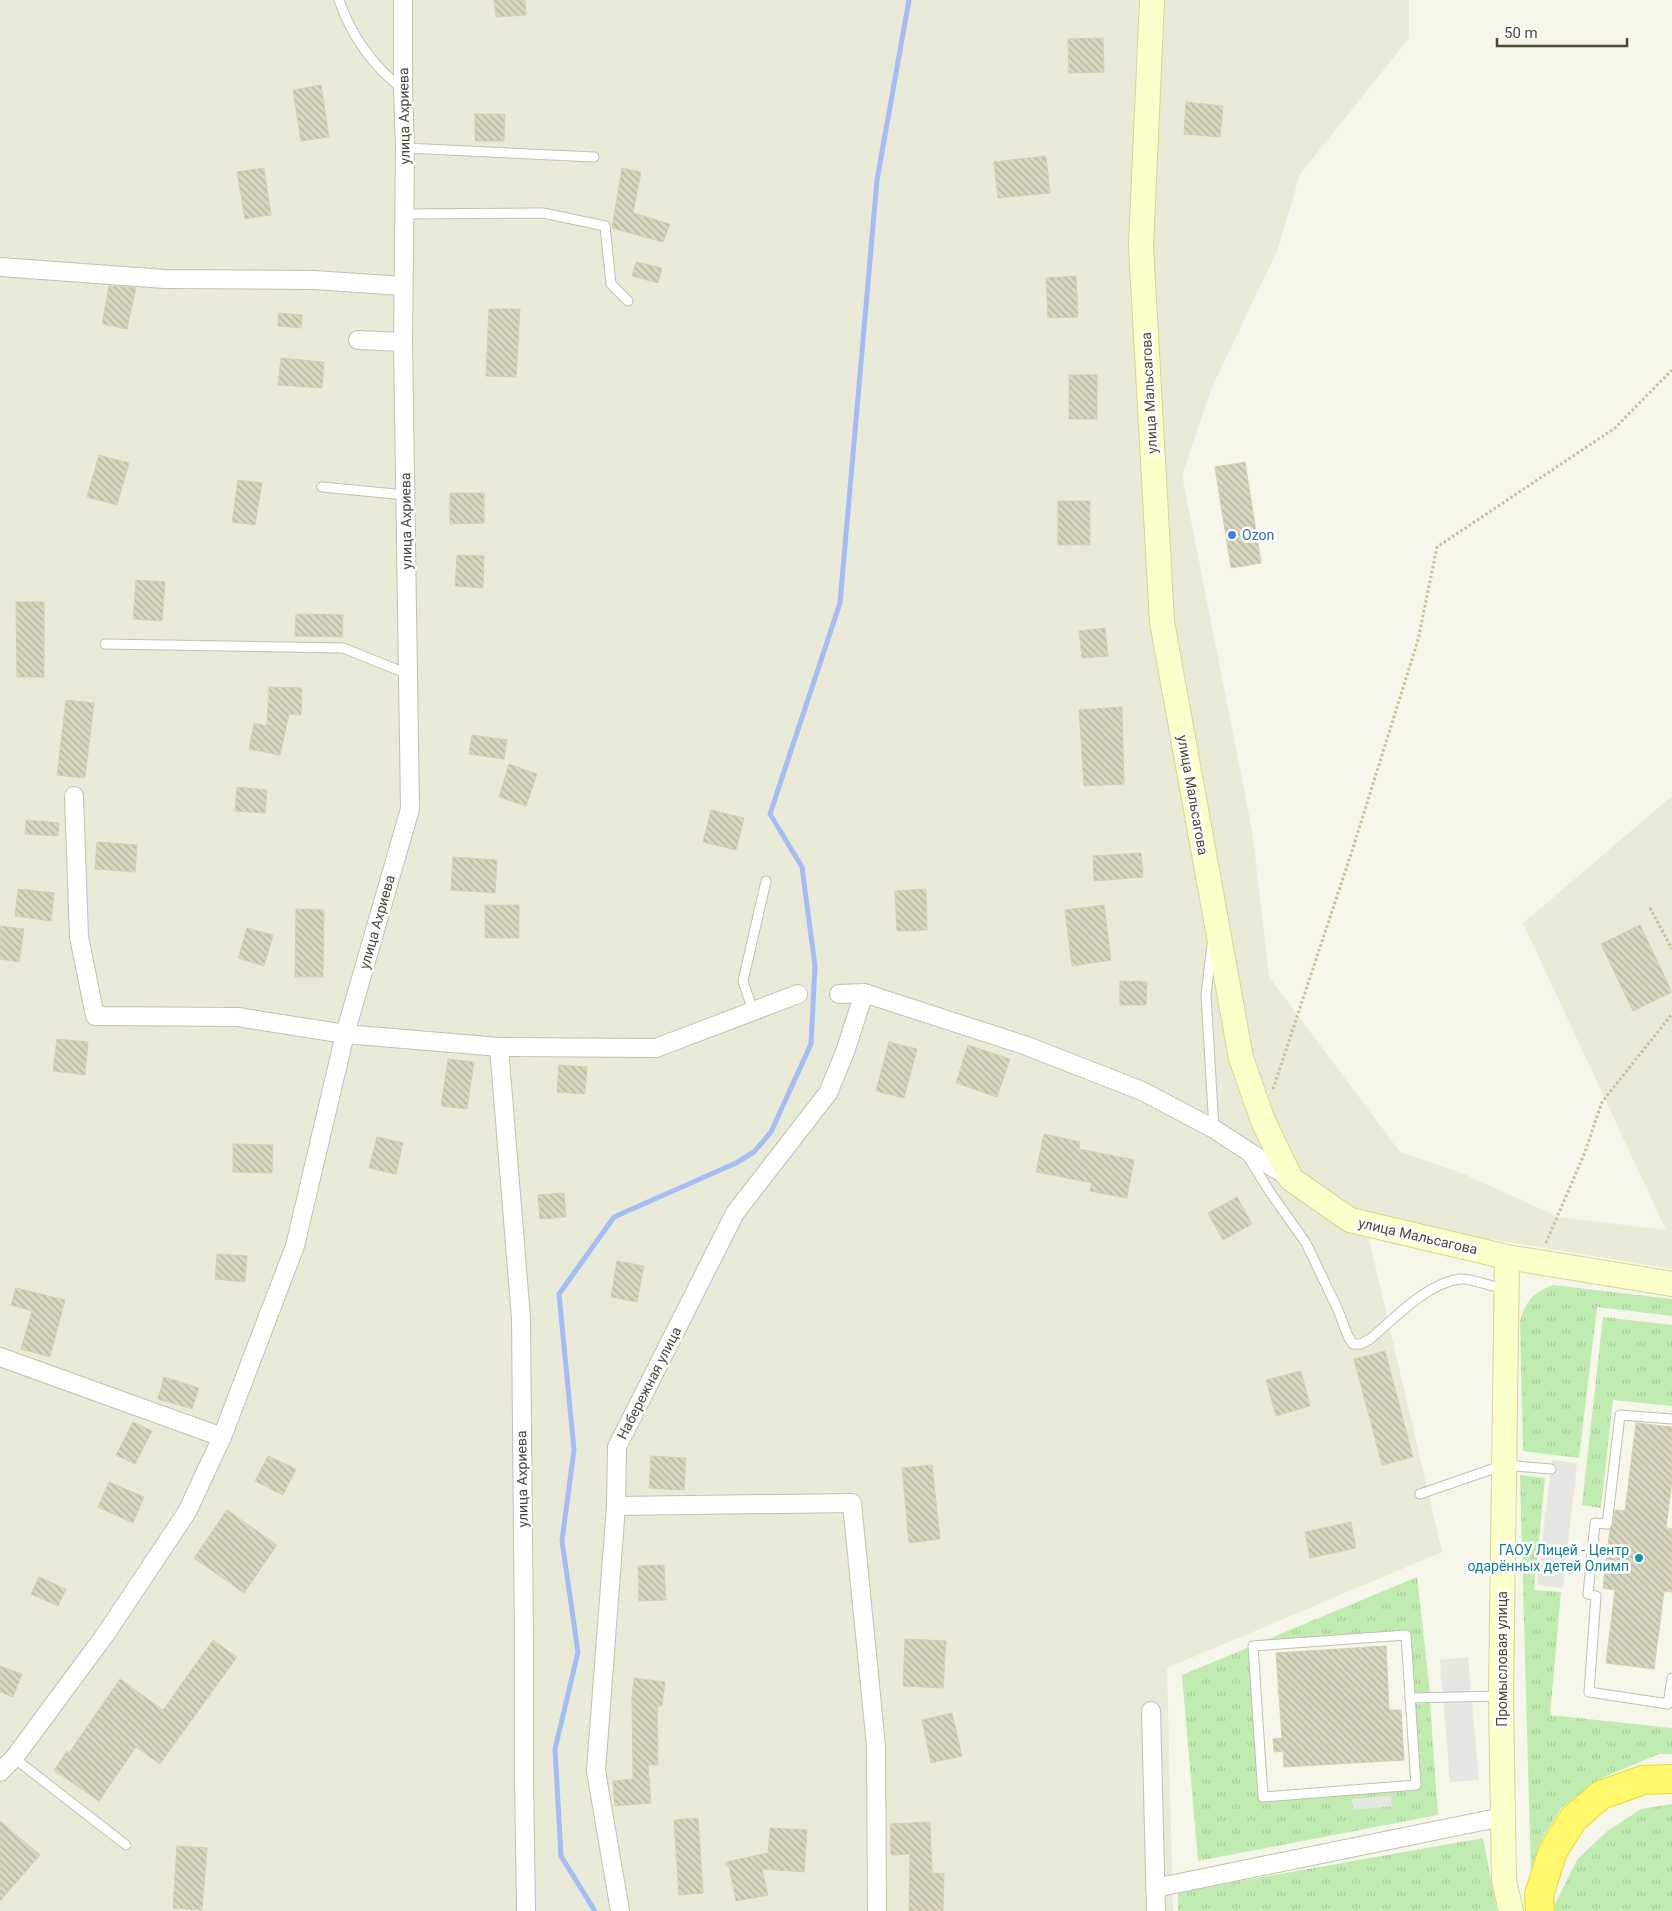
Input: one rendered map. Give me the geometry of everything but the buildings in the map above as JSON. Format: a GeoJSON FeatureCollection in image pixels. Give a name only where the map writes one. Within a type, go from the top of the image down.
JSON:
{"type":"FeatureCollection","features":[{"type":"Feature","properties":{"kind":"highway"},"geometry":{"type":"LineString","coordinates":[[1540,1911],[1539,1895],[1553,1852],[1573,1819],[1601,1795],[1643,1780],[1672,1779]]}},
{"type":"Feature","properties":{"kind":"street","name":"улица Ахриева"},"geometry":{"type":"LineString","coordinates":[[0,1772],[14,1758],[105,1635],[187,1512],[222,1437],[295,1246],[345,1034],[410,809],[403,342],[405,148],[403,0]]}},
{"type":"Feature","properties":{"kind":"street","name":"улица Мальсагова"},"geometry":{"type":"LineString","coordinates":[[1152,0],[1141,246],[1162,622],[1241,1058],[1263,1121],[1291,1179],[1350,1220],[1507,1257],[1672,1284]]}},
{"type":"Feature","properties":{"kind":"street"},"geometry":{"type":"LineString","coordinates":[[0,267],[165,279],[314,280],[403,286]]}},
{"type":"Feature","properties":{"kind":"street"},"geometry":{"type":"LineString","coordinates":[[358,340],[403,342]]}},
{"type":"Feature","properties":{"kind":"street"},"geometry":{"type":"LineString","coordinates":[[74,796],[79,937],[96,1016],[238,1018],[345,1034],[499,1047],[656,1048],[798,994]]}},
{"type":"Feature","properties":{"kind":"street"},"geometry":{"type":"LineString","coordinates":[[839,994],[864,993],[1027,1046],[1142,1091],[1214,1129],[1291,1179]]}},
{"type":"Feature","properties":{"kind":"street","name":"Набережная улица"},"geometry":{"type":"LineString","coordinates":[[620,1911],[596,1771],[616,1506],[617,1447],[736,1213],[828,1093],[845,1052],[864,993]]}},
{"type":"Feature","properties":{"kind":"street","name":"улица Ахриева"},"geometry":{"type":"LineString","coordinates":[[499,1047],[521,1318],[526,1911]]}},
{"type":"Feature","properties":{"kind":"street","name":"Промысловая улица"},"geometry":{"type":"LineString","coordinates":[[1507,1257],[1501,1696],[1504,1881],[1511,1911]]}},
{"type":"Feature","properties":{"kind":"street"},"geometry":{"type":"LineString","coordinates":[[0,1358],[222,1437]]}},
{"type":"Feature","properties":{"kind":"street"},"geometry":{"type":"LineString","coordinates":[[616,1506],[852,1503],[876,1746],[877,1911]]}},
{"type":"Feature","properties":{"kind":"street"},"geometry":{"type":"LineString","coordinates":[[1151,1711],[1156,1911]]}},
{"type":"Feature","properties":{"kind":"street"},"geometry":{"type":"LineString","coordinates":[[1155,1888],[1502,1817]]}},
{"type":"Feature","properties":{"kind":"lane"},"geometry":{"type":"LineString","coordinates":[[338,0],[349,24],[377,67],[403,89]]}},
{"type":"Feature","properties":{"kind":"lane"},"geometry":{"type":"LineString","coordinates":[[405,148],[594,157]]}},
{"type":"Feature","properties":{"kind":"lane"},"geometry":{"type":"LineString","coordinates":[[404,214],[543,213],[606,226],[611,284],[628,301]]}},
{"type":"Feature","properties":{"kind":"lane"},"geometry":{"type":"LineString","coordinates":[[322,487],[406,496]]}},
{"type":"Feature","properties":{"kind":"lane"},"geometry":{"type":"LineString","coordinates":[[105,644],[343,648],[408,674]]}},
{"type":"Feature","properties":{"kind":"lane"},"geometry":{"type":"LineString","coordinates":[[754,1011],[743,981],[766,881]]}},
{"type":"Feature","properties":{"kind":"lane"},"geometry":{"type":"LineString","coordinates":[[1214,1129],[1206,994],[1215,920]]}},
{"type":"Feature","properties":{"kind":"lane"},"geometry":{"type":"LineString","coordinates":[[1242,1148],[1306,1243],[1353,1344],[1361,1344],[1370,1339],[1422,1295],[1444,1285],[1462,1279],[1506,1290]]}},
{"type":"Feature","properties":{"kind":"lane"},"geometry":{"type":"LineString","coordinates":[[1672,1419],[1620,1415],[1606,1524],[1596,1523],[1588,1594],[1596,1596],[1588,1692],[1668,1704],[1672,1678]]}},
{"type":"Feature","properties":{"kind":"lane"},"geometry":{"type":"LineString","coordinates":[[1420,1494],[1504,1465],[1551,1469]]}},
{"type":"Feature","properties":{"kind":"lane"},"geometry":{"type":"LineString","coordinates":[[1406,1635],[1410,1698],[1416,1786],[1264,1797],[1253,1646],[1406,1635]]}},
{"type":"Feature","properties":{"kind":"lane"},"geometry":{"type":"LineString","coordinates":[[1410,1698],[1501,1696]]}},
{"type":"Feature","properties":{"kind":"lane"},"geometry":{"type":"LineString","coordinates":[[14,1758],[126,1845]]}},
{"type":"Feature","properties":{"kind":"path"},"geometry":{"type":"LineString","coordinates":[[1263,1121],[1349,860],[1418,640],[1437,547],[1615,428],[1672,370]]}},
{"type":"Feature","properties":{"kind":"path"},"geometry":{"type":"LineString","coordinates":[[1650,908],[1672,949]]}},
{"type":"Feature","properties":{"kind":"path"},"geometry":{"type":"LineString","coordinates":[[1537,1262],[1585,1152],[1602,1102],[1672,1014]]}},
{"type":"Feature","properties":{"kind":"shaded area"},"geometry":{"type":"Polygon","coordinates":[[[0,0],[1409,0],[1409,38],[1300,174],[1277,251],[1212,387],[1182,475],[1252,830],[1269,977],[1400,1152],[1464,1174],[1558,1217],[1666,1230],[1523,923],[1672,796],[1672,1269],[1364,1218],[1442,1552],[1167,1668],[1173,1911],[0,1911],[0,0]]]}},
{"type":"Feature","properties":{"kind":"shaded area"},"geometry":{"type":"Polygon","coordinates":[[[1552,1460],[1577,1463],[1563,1588],[1537,1585],[1552,1460]]]}},
{"type":"Feature","properties":{"kind":"shaded area"},"geometry":{"type":"Polygon","coordinates":[[[1468,1657],[1479,1780],[1450,1782],[1440,1660],[1468,1657]]]}},
{"type":"Feature","properties":{"kind":"shaded area"},"geometry":{"type":"Polygon","coordinates":[[[1391,1796],[1392,1806],[1353,1810],[1352,1799],[1391,1796]]]}},
{"type":"Feature","properties":{"kind":"green space"},"geometry":{"type":"Polygon","coordinates":[[[1553,1285],[1672,1299],[1672,1316],[1597,1307],[1579,1458],[1523,1451],[1520,1321],[1528,1302],[1540,1291],[1553,1285]]]}},
{"type":"Feature","properties":{"kind":"green space"},"geometry":{"type":"Polygon","coordinates":[[[1603,1317],[1672,1325],[1672,1406],[1613,1400],[1601,1508],[1582,1505],[1603,1317]]]}},
{"type":"Feature","properties":{"kind":"green space"},"geometry":{"type":"Polygon","coordinates":[[[1520,1475],[1545,1478],[1534,1590],[1561,1592],[1550,1715],[1672,1728],[1672,1754],[1659,1754],[1604,1777],[1561,1808],[1539,1844],[1531,1877],[1520,1475]]]}},
{"type":"Feature","properties":{"kind":"green space"},"geometry":{"type":"Polygon","coordinates":[[[1417,1577],[1430,1693],[1410,1693],[1406,1635],[1253,1646],[1263,1796],[1416,1785],[1411,1704],[1430,1703],[1438,1815],[1198,1861],[1182,1675],[1417,1577]]]}},
{"type":"Feature","properties":{"kind":"green space"},"geometry":{"type":"Polygon","coordinates":[[[1672,1804],[1672,1911],[1555,1911],[1555,1904],[1577,1860],[1606,1832],[1641,1809],[1672,1804]]]}},
{"type":"Feature","properties":{"kind":"green space"},"geometry":{"type":"Polygon","coordinates":[[[1483,1838],[1497,1911],[1178,1911],[1178,1892],[1483,1838]]]}},
{"type":"Feature","properties":{"kind":"waterway"},"geometry":{"type":"LineString","coordinates":[[595,1911],[561,1856],[555,1749],[578,1652],[562,1541],[574,1450],[559,1294],[614,1217],[736,1163],[754,1152],[771,1132],[811,1044],[815,966],[802,867],[770,814],[840,603],[877,180],[909,0]]}},
{"type":"Feature","properties":{"kind":"place","name":"Ozon"},"geometry":{"type":"Point","coordinates":[1232,535]}},
{"type":"Feature","properties":{"kind":"place","name":"ГАОУ Лицей - Центр одарённых детей Олимп"},"geometry":{"type":"Point","coordinates":[1639,1558]}}]}
